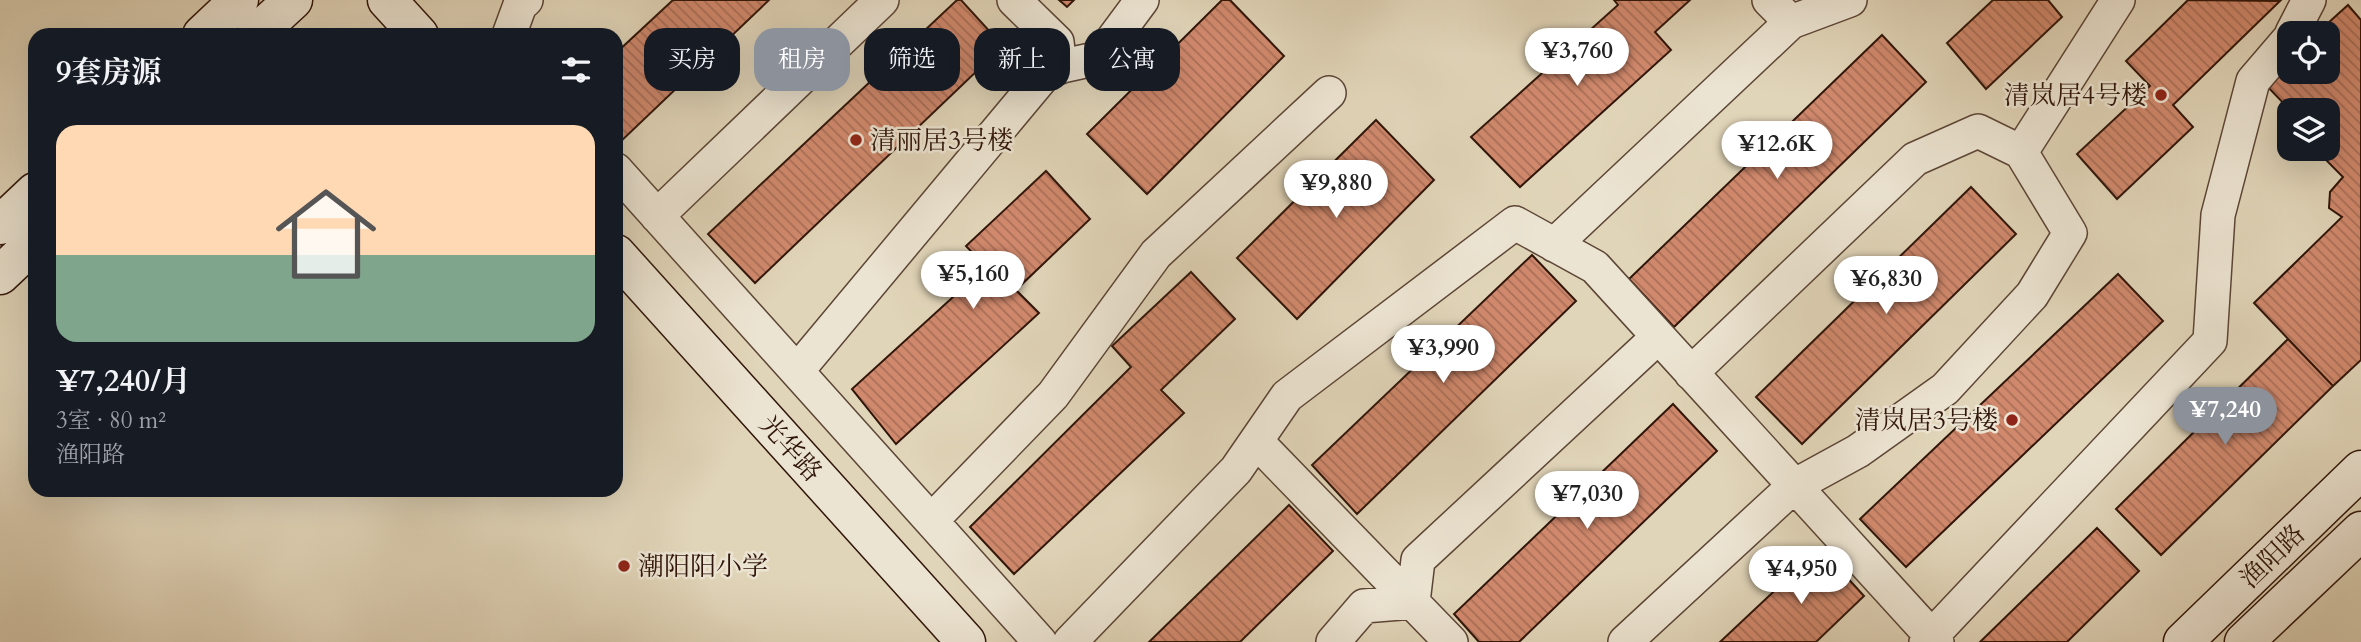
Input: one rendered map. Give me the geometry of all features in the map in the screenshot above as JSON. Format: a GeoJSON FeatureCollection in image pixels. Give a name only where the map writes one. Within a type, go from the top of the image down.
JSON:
{"type":"FeatureCollection","features":[{"type":"Feature","properties":{"kind":"street"},"geometry":{"type":"LineString","coordinates":[[209,28],[239,0]]}},
{"type":"Feature","properties":{"kind":"street"},"geometry":{"type":"LineString","coordinates":[[263,28],[293,0]]}},
{"type":"Feature","properties":{"kind":"street"},"geometry":{"type":"LineString","coordinates":[[387,0],[413,28]]}},
{"type":"Feature","properties":{"kind":"street"},"geometry":{"type":"LineString","coordinates":[[512,28],[520,5],[526,0]]}},
{"type":"Feature","properties":{"kind":"street"},"geometry":{"type":"LineString","coordinates":[[657,216],[882,0]]}},
{"type":"Feature","properties":{"kind":"street"},"geometry":{"type":"LineString","coordinates":[[1014,0],[1042,28]]}},
{"type":"Feature","properties":{"kind":"street"},"geometry":{"type":"LineString","coordinates":[[1070,65],[1100,58],[1142,0]]}},
{"type":"Feature","properties":{"kind":"street"},"geometry":{"type":"LineString","coordinates":[[1554,245],[1780,11],[1850,0]]}},
{"type":"Feature","properties":{"kind":"street"},"geometry":{"type":"LineString","coordinates":[[2021,152],[2118,0]]}},
{"type":"Feature","properties":{"kind":"street"},"geometry":{"type":"LineString","coordinates":[[2298,21],[2309,0]]}},
{"type":"Feature","properties":{"kind":"street"},"geometry":{"type":"LineString","coordinates":[[1070,642],[1236,470],[1287,396],[1515,223],[1595,267],[1932,640],[2210,341],[2218,215],[2253,81],[2277,53]]}},
{"type":"Feature","properties":{"kind":"street"},"geometry":{"type":"LineString","coordinates":[[797,371],[1031,91]]}},
{"type":"Feature","properties":{"kind":"street"},"geometry":{"type":"LineString","coordinates":[[932,520],[1053,396],[1156,254],[1329,93]]}},
{"type":"Feature","properties":{"kind":"street"},"geometry":{"type":"LineString","coordinates":[[1625,642],[1794,486],[1858,451],[1945,389],[2032,295],[2070,233],[2021,152],[1978,131],[1915,159],[1691,373]]}},
{"type":"Feature","properties":{"kind":"street"},"geometry":{"type":"LineString","coordinates":[[623,178],[1040,642]]}},
{"type":"Feature","properties":{"kind":"street"},"geometry":{"type":"LineString","coordinates":[[0,225],[28,199]]}},
{"type":"Feature","properties":{"kind":"street"},"geometry":{"type":"LineString","coordinates":[[0,275],[28,249]]}},
{"type":"Feature","properties":{"kind":"street","name":"光华路"},"geometry":{"type":"LineString","coordinates":[[623,262],[966,642]]}},
{"type":"Feature","properties":{"kind":"street"},"geometry":{"type":"LineString","coordinates":[[1413,602],[1418,560],[1658,337]]}},
{"type":"Feature","properties":{"kind":"street"},"geometry":{"type":"LineString","coordinates":[[1256,441],[1451,642]]}},
{"type":"Feature","properties":{"kind":"street","name":"渔阳路"},"geometry":{"type":"LineString","coordinates":[[2183,642],[2361,470]]}},
{"type":"Feature","properties":{"kind":"street","name":"渔阳路"},"geometry":{"type":"LineString","coordinates":[[2244,642],[2361,531]]}},
{"type":"Feature","properties":{"kind":"street"},"geometry":{"type":"LineString","coordinates":[[1333,642],[1364,606],[1413,602]]}},
{"type":"Feature","properties":{"kind":"building"},"geometry":{"type":"Polygon","coordinates":[[[673,0],[769,0],[740,28],[644,28],[644,91],[674,91],[623,139],[623,46],[673,0]]]}},
{"type":"Feature","properties":{"kind":"building","name":"清丽居3号楼"},"geometry":{"type":"Polygon","coordinates":[[[957,0],[961,0],[987,28],[974,28],[974,74],[960,87],[960,28],[927,28],[957,0]]]}},
{"type":"Feature","properties":{"kind":"building"},"geometry":{"type":"Polygon","coordinates":[[[1059,0],[1074,0],[1067,7],[1059,0]]]}},
{"type":"Feature","properties":{"kind":"building"},"geometry":{"type":"Polygon","coordinates":[[[1222,0],[1230,0],[1284,56],[1147,194],[1087,134],[1130,91],[1180,91],[1180,42],[1222,0]]]}},
{"type":"Feature","properties":{"kind":"building"},"geometry":{"type":"Polygon","coordinates":[[[1614,0],[1690,0],[1655,32],[1671,50],[1520,187],[1471,137],[1618,5],[1614,0]]]}},
{"type":"Feature","properties":{"kind":"building"},"geometry":{"type":"Polygon","coordinates":[[[1993,0],[2048,0],[2062,17],[1986,89],[1947,43],[1993,0]]]}},
{"type":"Feature","properties":{"kind":"building","name":"清岚居4号楼"},"geometry":{"type":"Polygon","coordinates":[[[2188,0],[2280,1],[2173,105],[2193,127],[2117,199],[2077,154],[2150,86],[2126,61],[2188,0]]]}},
{"type":"Feature","properties":{"kind":"building"},"geometry":{"type":"Polygon","coordinates":[[[2348,5],[2361,20],[2361,360],[2333,386],[2254,303],[2342,217],[2329,208],[2330,192],[2343,177],[2327,161],[2340,161],[2340,98],[2278,98],[2264,83],[2277,71],[2277,84],[2340,84],[2340,21],[2330,21],[2348,5]]]}},
{"type":"Feature","properties":{"kind":"building"},"geometry":{"type":"Polygon","coordinates":[[[1882,35],[1926,82],[1674,327],[1629,279],[1882,35]]]}},
{"type":"Feature","properties":{"kind":"building","name":"清丽居3号楼"},"geometry":{"type":"Polygon","coordinates":[[[864,87],[864,91],[956,91],[755,283],[708,234],[864,87]]]}},
{"type":"Feature","properties":{"kind":"building"},"geometry":{"type":"Polygon","coordinates":[[[1376,120],[1434,180],[1297,319],[1237,258],[1376,120]]]}},
{"type":"Feature","properties":{"kind":"building"},"geometry":{"type":"Polygon","coordinates":[[[1046,171],[1090,219],[1016,290],[1039,313],[896,444],[852,389],[986,267],[966,246],[1046,171]]]}},
{"type":"Feature","properties":{"kind":"building"},"geometry":{"type":"Polygon","coordinates":[[[1971,187],[2016,234],[1802,444],[1756,397],[1971,187]]]}},
{"type":"Feature","properties":{"kind":"building"},"geometry":{"type":"Polygon","coordinates":[[[1532,255],[1576,301],[1357,514],[1312,465],[1532,255]]]}},
{"type":"Feature","properties":{"kind":"building"},"geometry":{"type":"Polygon","coordinates":[[[1191,272],[1235,319],[1161,390],[1184,413],[1014,574],[970,527],[1131,367],[1112,346],[1191,272]]]}},
{"type":"Feature","properties":{"kind":"building","name":"清岚居3号楼"},"geometry":{"type":"Polygon","coordinates":[[[2118,274],[2163,321],[1906,567],[1860,519],[2118,274]]]}},
{"type":"Feature","properties":{"kind":"building"},"geometry":{"type":"Polygon","coordinates":[[[2288,339],[2333,386],[2161,555],[2116,509],[2288,339]]]}},
{"type":"Feature","properties":{"kind":"building"},"geometry":{"type":"Polygon","coordinates":[[[1673,404],[1717,451],[1519,642],[1479,642],[1454,614],[1673,404]]]}},
{"type":"Feature","properties":{"kind":"building"},"geometry":{"type":"Polygon","coordinates":[[[1289,505],[1333,551],[1240,642],[1149,642],[1289,505]]]}},
{"type":"Feature","properties":{"kind":"building"},"geometry":{"type":"Polygon","coordinates":[[[2097,528],[2139,571],[2067,642],[1980,642],[2097,528]]]}},
{"type":"Feature","properties":{"kind":"building"},"geometry":{"type":"Polygon","coordinates":[[[1820,548],[1864,596],[1816,642],[1720,642],[1820,548]]]}},
{"type":"Feature","properties":{"kind":"place","name":"清岚居4号楼"},"geometry":{"type":"Point","coordinates":[2161,95]}},
{"type":"Feature","properties":{"kind":"place","name":"清丽居3号楼"},"geometry":{"type":"Point","coordinates":[856,140]}},
{"type":"Feature","properties":{"kind":"place","name":"清岚居3号楼"},"geometry":{"type":"Point","coordinates":[2012,420]}},
{"type":"Feature","properties":{"kind":"place","name":"潮阳阳小学"},"geometry":{"type":"Point","coordinates":[624,566]}}]}
